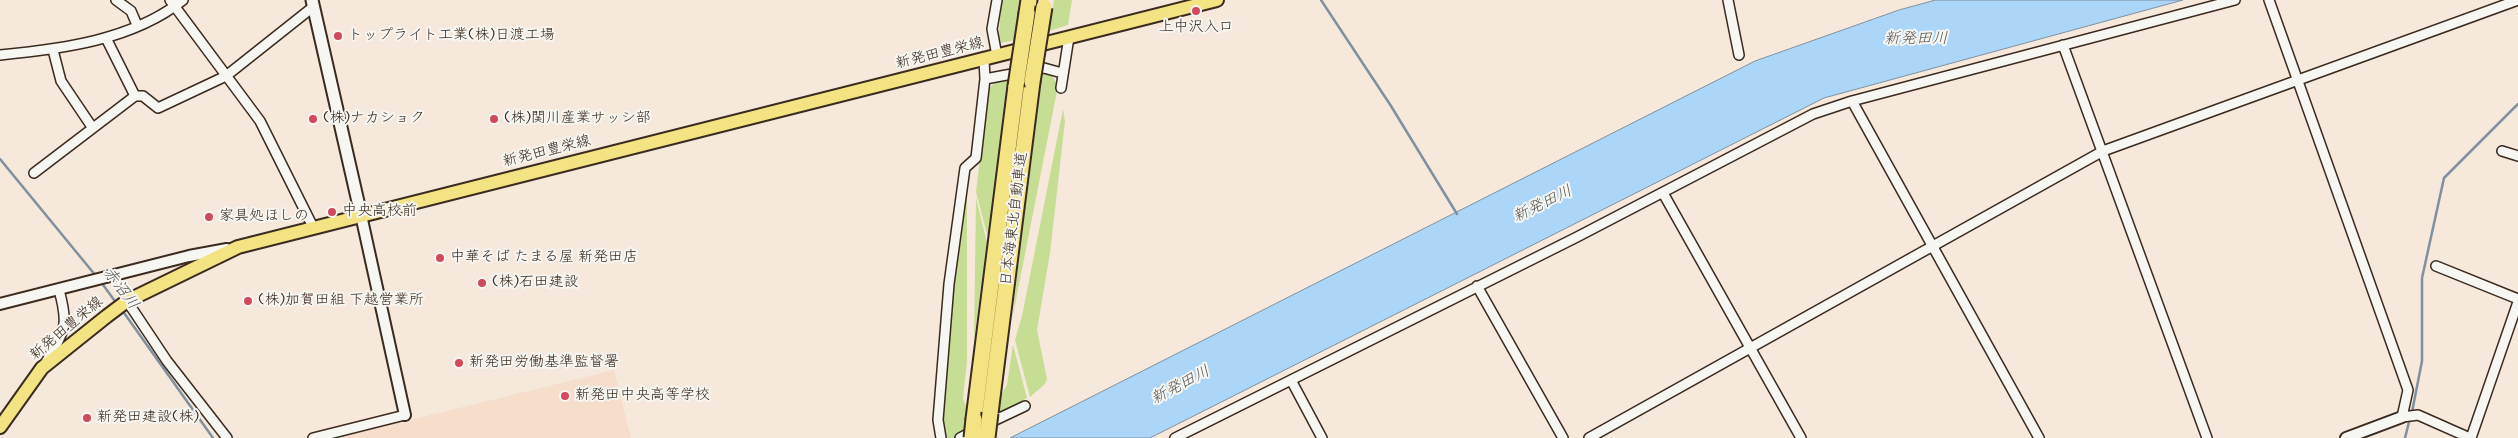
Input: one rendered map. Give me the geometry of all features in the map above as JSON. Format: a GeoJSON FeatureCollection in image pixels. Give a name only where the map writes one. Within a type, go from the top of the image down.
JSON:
{"type":"FeatureCollection","features":[{"type":"Feature","properties":{"kind":"highway","name":"日本海東北自動車道"},"geometry":{"type":"LineString","coordinates":[[988,438],[1032,82],[1045,4]]}},
{"type":"Feature","properties":{"kind":"highway","name":"日本海東北自動車道"},"geometry":{"type":"LineString","coordinates":[[972,438],[1016,86],[1028,6]]}},
{"type":"Feature","properties":{"kind":"main road","name":"新発田豊栄線"},"geometry":{"type":"LineString","coordinates":[[0,428],[42,368],[127,301],[238,247],[1217,0]]}},
{"type":"Feature","properties":{"kind":"main road"},"geometry":{"type":"LineString","coordinates":[[313,4],[361,215]]}},
{"type":"Feature","properties":{"kind":"street"},"geometry":{"type":"LineString","coordinates":[[116,0],[131,11],[137,25]]}},
{"type":"Feature","properties":{"kind":"street"},"geometry":{"type":"LineString","coordinates":[[0,55],[53,50],[106,38],[137,25],[172,4],[183,0]]}},
{"type":"Feature","properties":{"kind":"street"},"geometry":{"type":"LineString","coordinates":[[997,0],[992,29],[997,56]]}},
{"type":"Feature","properties":{"kind":"street"},"geometry":{"type":"LineString","coordinates":[[1728,0],[1740,55]]}},
{"type":"Feature","properties":{"kind":"street"},"geometry":{"type":"LineString","coordinates":[[1175,438],[1663,193],[1813,114],[1852,101],[2235,0]]}},
{"type":"Feature","properties":{"kind":"street"},"geometry":{"type":"LineString","coordinates":[[2269,0],[2408,390],[2402,417]]}},
{"type":"Feature","properties":{"kind":"street"},"geometry":{"type":"LineString","coordinates":[[1589,438],[2104,151],[2518,0]]}},
{"type":"Feature","properties":{"kind":"street"},"geometry":{"type":"LineString","coordinates":[[172,4],[260,121],[313,227]]}},
{"type":"Feature","properties":{"kind":"street"},"geometry":{"type":"LineString","coordinates":[[34,173],[135,96],[143,96],[158,108],[226,76],[313,4]]}},
{"type":"Feature","properties":{"kind":"street"},"geometry":{"type":"LineString","coordinates":[[1061,88],[1069,37]]}},
{"type":"Feature","properties":{"kind":"street"},"geometry":{"type":"LineString","coordinates":[[106,38],[135,96]]}},
{"type":"Feature","properties":{"kind":"street"},"geometry":{"type":"LineString","coordinates":[[2063,45],[2104,151],[2152,293],[2207,438]]}},
{"type":"Feature","properties":{"kind":"street"},"geometry":{"type":"LineString","coordinates":[[53,50],[61,81],[92,127]]}},
{"type":"Feature","properties":{"kind":"street"},"geometry":{"type":"LineString","coordinates":[[941,438],[938,420],[950,284],[965,168],[976,158],[985,79],[984,60]]}},
{"type":"Feature","properties":{"kind":"street"},"geometry":{"type":"LineString","coordinates":[[985,79],[1044,68],[1062,73]]}},
{"type":"Feature","properties":{"kind":"street"},"geometry":{"type":"LineString","coordinates":[[1852,101],[2040,438]]}},
{"type":"Feature","properties":{"kind":"street"},"geometry":{"type":"LineString","coordinates":[[2502,151],[2518,156]]}},
{"type":"Feature","properties":{"kind":"street"},"geometry":{"type":"LineString","coordinates":[[1663,193],[1800,438]]}},
{"type":"Feature","properties":{"kind":"street"},"geometry":{"type":"LineString","coordinates":[[313,438],[406,415],[361,215]]}},
{"type":"Feature","properties":{"kind":"street"},"geometry":{"type":"LineString","coordinates":[[0,304],[189,256],[238,247]]}},
{"type":"Feature","properties":{"kind":"street"},"geometry":{"type":"LineString","coordinates":[[2346,438],[2402,417],[2418,415],[2471,438],[2518,300],[2436,266]]}},
{"type":"Feature","properties":{"kind":"street"},"geometry":{"type":"LineString","coordinates":[[1477,286],[1563,438]]}},
{"type":"Feature","properties":{"kind":"street"},"geometry":{"type":"LineString","coordinates":[[42,368],[64,329],[66,314],[59,290]]}},
{"type":"Feature","properties":{"kind":"street"},"geometry":{"type":"LineString","coordinates":[[127,301],[167,361],[226,438]]}},
{"type":"Feature","properties":{"kind":"street"},"geometry":{"type":"LineString","coordinates":[[1291,380],[1322,438]]}},
{"type":"Feature","properties":{"kind":"street"},"geometry":{"type":"LineString","coordinates":[[960,438],[1025,406]]}},
{"type":"Feature","properties":{"kind":"shaded area","name":"新発田中央高等学校"},"geometry":{"type":"Polygon","coordinates":[[[614,370],[631,438],[336,438],[406,421],[614,370]]]}},
{"type":"Feature","properties":{"kind":"green space"},"geometry":{"type":"Polygon","coordinates":[[[1001,0],[1023,0],[1015,40],[1001,43],[999,36],[1001,0]]]}},
{"type":"Feature","properties":{"kind":"green space"},"geometry":{"type":"Polygon","coordinates":[[[1054,0],[1072,0],[1068,25],[1049,31],[1054,0]]]}},
{"type":"Feature","properties":{"kind":"green space"},"geometry":{"type":"Polygon","coordinates":[[[1040,72],[1051,74],[1058,86],[1012,320],[1040,72]]]}},
{"type":"Feature","properties":{"kind":"green space"},"geometry":{"type":"Polygon","coordinates":[[[1011,76],[988,238],[976,192],[988,92],[997,81],[1011,76]]]}},
{"type":"Feature","properties":{"kind":"green space"},"geometry":{"type":"Polygon","coordinates":[[[1063,109],[1065,121],[1050,253],[1037,330],[1047,379],[1045,384],[1030,397],[1015,340],[1022,316],[1063,109]]]}},
{"type":"Feature","properties":{"kind":"green space"},"geometry":{"type":"Polygon","coordinates":[[[967,175],[967,361],[963,399],[969,413],[965,431],[953,438],[944,438],[941,425],[948,365],[948,326],[967,175]]]}},
{"type":"Feature","properties":{"kind":"green space"},"geometry":{"type":"Polygon","coordinates":[[[976,198],[987,243],[974,339],[976,198]]]}},
{"type":"Feature","properties":{"kind":"green space"},"geometry":{"type":"Polygon","coordinates":[[[1013,345],[1027,398],[999,414],[1001,395],[1007,385],[1013,345]]]}},
{"type":"Feature","properties":{"kind":"water","name":"新発田川"},"geometry":{"type":"Polygon","coordinates":[[[1936,0],[2183,0],[1824,98],[1150,438],[1010,438],[1755,61],[1899,10],[1936,0]]]}},
{"type":"Feature","properties":{"kind":"waterway"},"geometry":{"type":"LineString","coordinates":[[1321,0],[1391,106],[1457,214]]}},
{"type":"Feature","properties":{"kind":"waterway"},"geometry":{"type":"LineString","coordinates":[[2412,412],[2422,361],[2422,278],[2444,178],[2518,104]]}},
{"type":"Feature","properties":{"kind":"waterway","name":"赤沼川"},"geometry":{"type":"LineString","coordinates":[[0,159],[96,276]]}},
{"type":"Feature","properties":{"kind":"waterway","name":"赤沼川"},"geometry":{"type":"LineString","coordinates":[[101,282],[117,304]]}},
{"type":"Feature","properties":{"kind":"waterway","name":"赤沼川"},"geometry":{"type":"LineString","coordinates":[[122,310],[213,438]]}},
{"type":"Feature","properties":{"kind":"waterway"},"geometry":{"type":"LineString","coordinates":[[2405,438],[2410,418]]}},
{"type":"Feature","properties":{"kind":"place","name":"上中沢入口"},"geometry":{"type":"Point","coordinates":[1196,11]}},
{"type":"Feature","properties":{"kind":"place","name":"トップライト工業(株)日渡工場"},"geometry":{"type":"Point","coordinates":[338,36]}},
{"type":"Feature","properties":{"kind":"place","name":"(株)ナカショク"},"geometry":{"type":"Point","coordinates":[313,119]}},
{"type":"Feature","properties":{"kind":"place","name":"(株)関川産業サッシ部"},"geometry":{"type":"Point","coordinates":[494,119]}},
{"type":"Feature","properties":{"kind":"place","name":"中央高校前"},"geometry":{"type":"Point","coordinates":[332,212]}},
{"type":"Feature","properties":{"kind":"place","name":"家具処ほしの"},"geometry":{"type":"Point","coordinates":[209,217]}},
{"type":"Feature","properties":{"kind":"place","name":"中華そば たまる屋 新発田店"},"geometry":{"type":"Point","coordinates":[440,258]}},
{"type":"Feature","properties":{"kind":"place","name":"(株)石田建設"},"geometry":{"type":"Point","coordinates":[482,283]}},
{"type":"Feature","properties":{"kind":"place","name":"(株)加賀田組 下越営業所"},"geometry":{"type":"Point","coordinates":[248,301]}},
{"type":"Feature","properties":{"kind":"place","name":"新発田労働基準監督署"},"geometry":{"type":"Point","coordinates":[459,363]}},
{"type":"Feature","properties":{"kind":"place","name":"新発田中央高等学校"},"geometry":{"type":"Point","coordinates":[565,396]}},
{"type":"Feature","properties":{"kind":"place","name":"新発田建設(株)"},"geometry":{"type":"Point","coordinates":[87,418]}}]}
